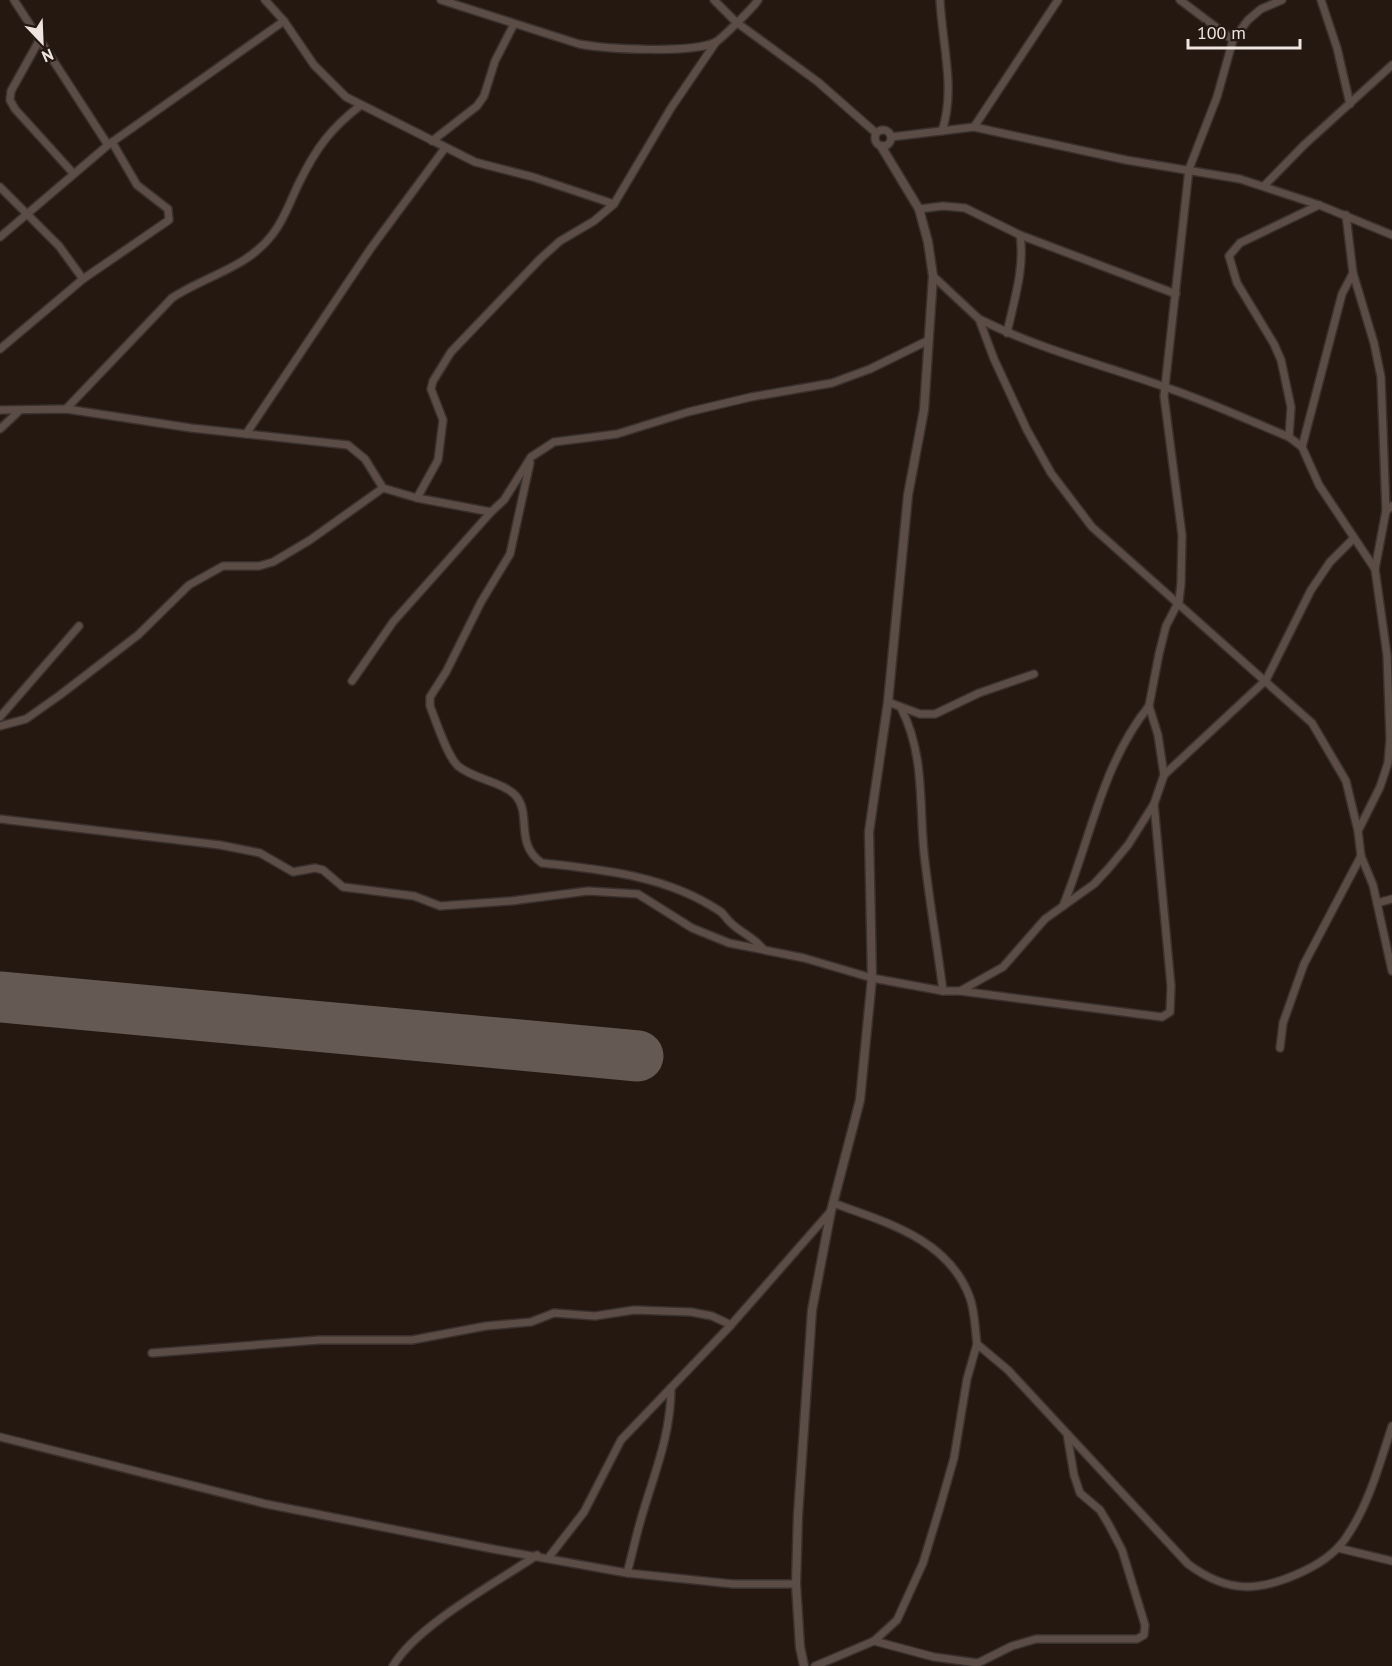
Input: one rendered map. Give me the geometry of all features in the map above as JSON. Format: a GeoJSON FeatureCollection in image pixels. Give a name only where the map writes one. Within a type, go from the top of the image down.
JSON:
{"type":"FeatureCollection","features":[{"type":"Feature","properties":{"kind":"street"},"geometry":{"type":"LineString","coordinates":[[0,349],[83,279],[169,220],[168,209],[138,185],[14,0]]}},
{"type":"Feature","properties":{"kind":"street"},"geometry":{"type":"LineString","coordinates":[[265,0],[284,21],[329,82],[361,105],[475,162],[533,177],[614,204]]}},
{"type":"Feature","properties":{"kind":"street"},"geometry":{"type":"LineString","coordinates":[[441,0],[514,24],[602,48],[687,48],[716,42]]}},
{"type":"Feature","properties":{"kind":"street"},"geometry":{"type":"LineString","coordinates":[[714,0],[736,22],[818,82],[876,133]]}},
{"type":"Feature","properties":{"kind":"street"},"geometry":{"type":"LineString","coordinates":[[417,498],[438,460],[443,420],[431,389],[433,381],[450,352],[540,259],[614,204],[670,108],[716,42],[758,0]]}},
{"type":"Feature","properties":{"kind":"street"},"geometry":{"type":"LineString","coordinates":[[940,0],[949,83],[946,101],[948,113],[942,131]]}},
{"type":"Feature","properties":{"kind":"street"},"geometry":{"type":"LineString","coordinates":[[974,127],[1058,0]]}},
{"type":"Feature","properties":{"kind":"street"},"geometry":{"type":"LineString","coordinates":[[1180,0],[1233,40]]}},
{"type":"Feature","properties":{"kind":"street"},"geometry":{"type":"LineString","coordinates":[[1062,907],[1076,874],[1102,792],[1120,749],[1149,706],[1166,626],[1179,601],[1182,535],[1164,406],[1189,170],[1217,97],[1233,40],[1248,20],[1261,9],[1282,0]]}},
{"type":"Feature","properties":{"kind":"street"},"geometry":{"type":"LineString","coordinates":[[1321,0],[1337,48],[1350,104]]}},
{"type":"Feature","properties":{"kind":"street"},"geometry":{"type":"LineString","coordinates":[[0,237],[110,143],[284,21]]}},
{"type":"Feature","properties":{"kind":"street"},"geometry":{"type":"LineString","coordinates":[[432,141],[477,106],[484,96],[495,61],[514,24]]}},
{"type":"Feature","properties":{"kind":"street"},"geometry":{"type":"LineString","coordinates":[[40,39],[11,91],[10,100],[15,109],[73,173]]}},
{"type":"Feature","properties":{"kind":"street"},"geometry":{"type":"LineString","coordinates":[[1264,186],[1304,145],[1392,65]]}},
{"type":"Feature","properties":{"kind":"street"},"geometry":{"type":"LineString","coordinates":[[66,409],[172,298],[238,265],[264,244],[287,212],[320,143],[336,124],[361,105]]}},
{"type":"Feature","properties":{"kind":"street"},"geometry":{"type":"LineString","coordinates":[[891,137],[974,127],[1126,160],[1189,170],[1264,186],[1346,215],[1392,235]]}},
{"type":"Feature","properties":{"kind":"street"},"geometry":{"type":"LineString","coordinates":[[876,133],[885,130],[891,137]]}},
{"type":"Feature","properties":{"kind":"street"},"geometry":{"type":"LineString","coordinates":[[804,1666],[800,1647],[796,1584],[798,1515],[812,1310],[832,1207],[860,1100],[872,978],[869,832],[888,702],[908,495],[924,410],[933,276],[928,242],[919,209],[881,146],[874,139],[876,133]]}},
{"type":"Feature","properties":{"kind":"street"},"geometry":{"type":"LineString","coordinates":[[881,146],[887,145],[891,137]]}},
{"type":"Feature","properties":{"kind":"street"},"geometry":{"type":"LineString","coordinates":[[246,434],[371,248],[445,148]]}},
{"type":"Feature","properties":{"kind":"street"},"geometry":{"type":"LineString","coordinates":[[0,187],[59,246],[83,279]]}},
{"type":"Feature","properties":{"kind":"street"},"geometry":{"type":"LineString","coordinates":[[1289,437],[1291,407],[1281,360],[1274,344],[1237,283],[1229,256],[1240,243],[1319,205]]}},
{"type":"Feature","properties":{"kind":"street"},"geometry":{"type":"LineString","coordinates":[[919,209],[943,206],[965,208],[1020,235],[1176,294]]}},
{"type":"Feature","properties":{"kind":"street"},"geometry":{"type":"LineString","coordinates":[[1346,215],[1353,273],[1381,376],[1389,509],[1375,569],[1387,655],[1390,739],[1388,763],[1380,787],[1358,831]]}},
{"type":"Feature","properties":{"kind":"street"},"geometry":{"type":"LineString","coordinates":[[1007,333],[1021,273],[1023,252],[1020,235]]}},
{"type":"Feature","properties":{"kind":"street"},"geometry":{"type":"LineString","coordinates":[[1302,447],[1337,313],[1353,273]]}},
{"type":"Feature","properties":{"kind":"street"},"geometry":{"type":"LineString","coordinates":[[933,276],[979,319],[1007,333],[1109,371],[1165,387],[1289,437],[1302,447],[1319,485],[1375,569]]}},
{"type":"Feature","properties":{"kind":"street"},"geometry":{"type":"LineString","coordinates":[[979,319],[994,359],[1027,430],[1072,504],[1100,534],[1179,601],[1243,663],[1295,704],[1325,740],[1346,781],[1358,831],[1361,856],[1373,885],[1392,971]]}},
{"type":"Feature","properties":{"kind":"street"},"geometry":{"type":"LineString","coordinates":[[352,681],[393,622],[504,500],[531,458],[554,442],[617,434],[699,410],[831,383],[870,369],[927,341]]}},
{"type":"Feature","properties":{"kind":"street"},"geometry":{"type":"LineString","coordinates":[[0,410],[18,412],[66,409],[246,434],[348,445],[365,459],[383,488],[417,498],[491,512]]}},
{"type":"Feature","properties":{"kind":"street"},"geometry":{"type":"LineString","coordinates":[[0,429],[18,412]]}},
{"type":"Feature","properties":{"kind":"street"},"geometry":{"type":"LineString","coordinates":[[531,458],[510,554],[481,602],[446,672],[430,697],[430,706],[455,762],[467,772],[517,797],[527,847],[532,856],[542,863],[630,874],[662,883],[720,910],[730,923],[756,940],[763,949]]}},
{"type":"Feature","properties":{"kind":"street"},"geometry":{"type":"LineString","coordinates":[[0,726],[26,719],[60,695],[138,635],[189,585],[223,566],[259,566],[273,562],[310,540],[383,488]]}},
{"type":"Feature","properties":{"kind":"street"},"geometry":{"type":"LineString","coordinates":[[1164,775],[1266,680],[1311,590],[1330,562],[1354,538]]}},
{"type":"Feature","properties":{"kind":"street"},"geometry":{"type":"LineString","coordinates":[[0,717],[79,626]]}},
{"type":"Feature","properties":{"kind":"street"},"geometry":{"type":"LineString","coordinates":[[888,702],[920,714],[934,714],[980,693],[1034,674]]}},
{"type":"Feature","properties":{"kind":"street"},"geometry":{"type":"LineString","coordinates":[[960,991],[1003,967],[1045,919],[1094,884],[1128,845],[1154,804],[1164,775],[1158,735],[1149,706]]}},
{"type":"Feature","properties":{"kind":"street"},"geometry":{"type":"LineString","coordinates":[[901,708],[917,747],[923,798],[924,850],[943,991]]}},
{"type":"Feature","properties":{"kind":"street"},"geometry":{"type":"LineString","coordinates":[[0,819],[185,839],[260,853],[293,873],[315,868],[323,870],[343,887],[414,896],[440,906],[511,901],[588,891],[638,894],[692,928],[729,943],[763,949],[872,978],[943,991],[960,991],[1167,1016],[1171,986],[1154,804]]}},
{"type":"Feature","properties":{"kind":"street"},"geometry":{"type":"LineString","coordinates":[[1280,1048],[1283,1023],[1305,964],[1361,856]]}},
{"type":"Feature","properties":{"kind":"street"},"geometry":{"type":"LineString","coordinates":[[1377,903],[1392,899]]}},
{"type":"Feature","properties":{"kind":"street"},"geometry":{"type":"LineString","coordinates":[[549,1557],[584,1512],[621,1440],[731,1325],[832,1207]]}},
{"type":"Feature","properties":{"kind":"street"},"geometry":{"type":"LineString","coordinates":[[815,1666],[874,1641],[897,1620],[923,1563],[954,1458],[967,1379],[977,1344],[971,1300],[965,1287],[944,1258],[908,1231],[832,1207]]}},
{"type":"Feature","properties":{"kind":"street"},"geometry":{"type":"LineString","coordinates":[[152,1353],[319,1340],[412,1340],[486,1326],[531,1322],[554,1313],[595,1316],[634,1310],[691,1312],[712,1316],[731,1325]]}},
{"type":"Feature","properties":{"kind":"street"},"geometry":{"type":"LineString","coordinates":[[977,1344],[1008,1370],[1188,1564],[1204,1576],[1224,1584],[1250,1588],[1269,1586],[1312,1567],[1338,1548],[1361,1511],[1392,1426]]}},
{"type":"Feature","properties":{"kind":"street"},"geometry":{"type":"LineString","coordinates":[[627,1573],[641,1519],[664,1449],[671,1413],[671,1388]]}},
{"type":"Feature","properties":{"kind":"street"},"geometry":{"type":"LineString","coordinates":[[874,1641],[934,1657],[978,1663],[1012,1646],[1036,1639],[1137,1639],[1144,1635],[1145,1625],[1122,1550],[1100,1510],[1080,1492],[1074,1475],[1066,1431]]}},
{"type":"Feature","properties":{"kind":"street"},"geometry":{"type":"LineString","coordinates":[[0,1437],[266,1504],[627,1573],[733,1584],[796,1584]]}},
{"type":"Feature","properties":{"kind":"street"},"geometry":{"type":"LineString","coordinates":[[1338,1548],[1392,1561]]}},
{"type":"Feature","properties":{"kind":"street"},"geometry":{"type":"LineString","coordinates":[[393,1666],[402,1651],[420,1634],[537,1555]]}},
{"type":"Feature","properties":{"kind":"runway"},"geometry":{"type":"LineString","coordinates":[[0,997],[638,1056]]}}]}
